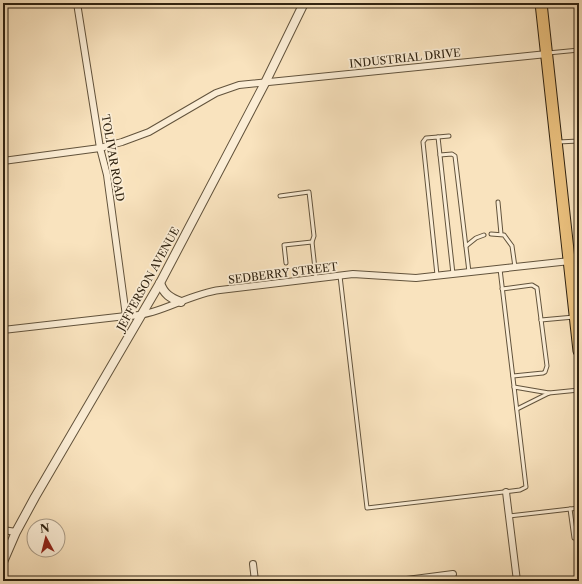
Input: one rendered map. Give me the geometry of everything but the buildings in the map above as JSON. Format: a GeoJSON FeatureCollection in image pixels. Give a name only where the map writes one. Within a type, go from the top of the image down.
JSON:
{"type":"FeatureCollection","features":[{"type":"Feature","properties":{"kind":"highway"},"geometry":{"type":"LineString","coordinates":[[541,3],[556,143],[574,260],[575,316],[579,351]]}},
{"type":"Feature","properties":{"kind":"street","name":"TOLIVAR ROAD"},"geometry":{"type":"LineString","coordinates":[[77,3],[100,148],[107,175],[126,316]]}},
{"type":"Feature","properties":{"kind":"street","name":"JEFFERSON AVENUE"},"geometry":{"type":"LineString","coordinates":[[3,562],[16,532],[160,283],[265,83],[304,3]]}},
{"type":"Feature","properties":{"kind":"street","name":"INDUSTRIAL DRIVE"},"geometry":{"type":"LineString","coordinates":[[3,161],[100,148],[149,132],[216,93],[239,85],[547,54]]}},
{"type":"Feature","properties":{"kind":"street","name":"SEDBERRY STREET"},"geometry":{"type":"LineString","coordinates":[[3,330],[126,316],[141,316],[165,309],[212,291],[359,274],[406,278],[437,276],[574,260]]}},
{"type":"Feature","properties":{"kind":"street"},"geometry":{"type":"LineString","coordinates":[[160,283],[163,292],[171,298],[181,302]]}},
{"type":"Feature","properties":{"kind":"street"},"geometry":{"type":"LineString","coordinates":[[506,492],[517,581]]}},
{"type":"Feature","properties":{"kind":"street"},"geometry":{"type":"LineString","coordinates":[[3,530],[16,532]]}},
{"type":"Feature","properties":{"kind":"street"},"geometry":{"type":"LineString","coordinates":[[253,564],[255,581]]}},
{"type":"Feature","properties":{"kind":"street"},"geometry":{"type":"LineString","coordinates":[[399,581],[453,574]]}},
{"type":"Feature","properties":{"kind":"lane"},"geometry":{"type":"LineString","coordinates":[[547,54],[579,50]]}},
{"type":"Feature","properties":{"kind":"lane"},"geometry":{"type":"LineString","coordinates":[[437,276],[423,142],[426,138],[449,136]]}},
{"type":"Feature","properties":{"kind":"lane"},"geometry":{"type":"LineString","coordinates":[[438,137],[453,274]]}},
{"type":"Feature","properties":{"kind":"lane"},"geometry":{"type":"LineString","coordinates":[[556,143],[579,141]]}},
{"type":"Feature","properties":{"kind":"lane"},"geometry":{"type":"LineString","coordinates":[[440,155],[452,154],[455,156],[469,272]]}},
{"type":"Feature","properties":{"kind":"lane"},"geometry":{"type":"LineString","coordinates":[[280,196],[309,192],[314,236],[312,242],[316,279]]}},
{"type":"Feature","properties":{"kind":"lane"},"geometry":{"type":"LineString","coordinates":[[498,202],[501,234]]}},
{"type":"Feature","properties":{"kind":"lane"},"geometry":{"type":"LineString","coordinates":[[491,234],[501,234],[507,238],[512,246],[515,267]]}},
{"type":"Feature","properties":{"kind":"lane"},"geometry":{"type":"LineString","coordinates":[[466,246],[476,238],[484,235]]}},
{"type":"Feature","properties":{"kind":"lane"},"geometry":{"type":"LineString","coordinates":[[286,263],[284,245],[312,242]]}},
{"type":"Feature","properties":{"kind":"lane"},"geometry":{"type":"LineString","coordinates":[[340,276],[367,508],[506,492],[520,490],[526,487],[500,269]]}},
{"type":"Feature","properties":{"kind":"lane"},"geometry":{"type":"LineString","coordinates":[[502,288],[532,285],[537,288],[547,369],[543,373],[513,376]]}},
{"type":"Feature","properties":{"kind":"lane"},"geometry":{"type":"LineString","coordinates":[[541,320],[575,316]]}},
{"type":"Feature","properties":{"kind":"lane"},"geometry":{"type":"LineString","coordinates":[[514,387],[549,393],[579,390]]}},
{"type":"Feature","properties":{"kind":"lane"},"geometry":{"type":"LineString","coordinates":[[517,409],[549,393]]}},
{"type":"Feature","properties":{"kind":"lane"},"geometry":{"type":"LineString","coordinates":[[509,516],[579,508]]}},
{"type":"Feature","properties":{"kind":"lane"},"geometry":{"type":"LineString","coordinates":[[570,509],[574,538],[579,537]]}}]}
